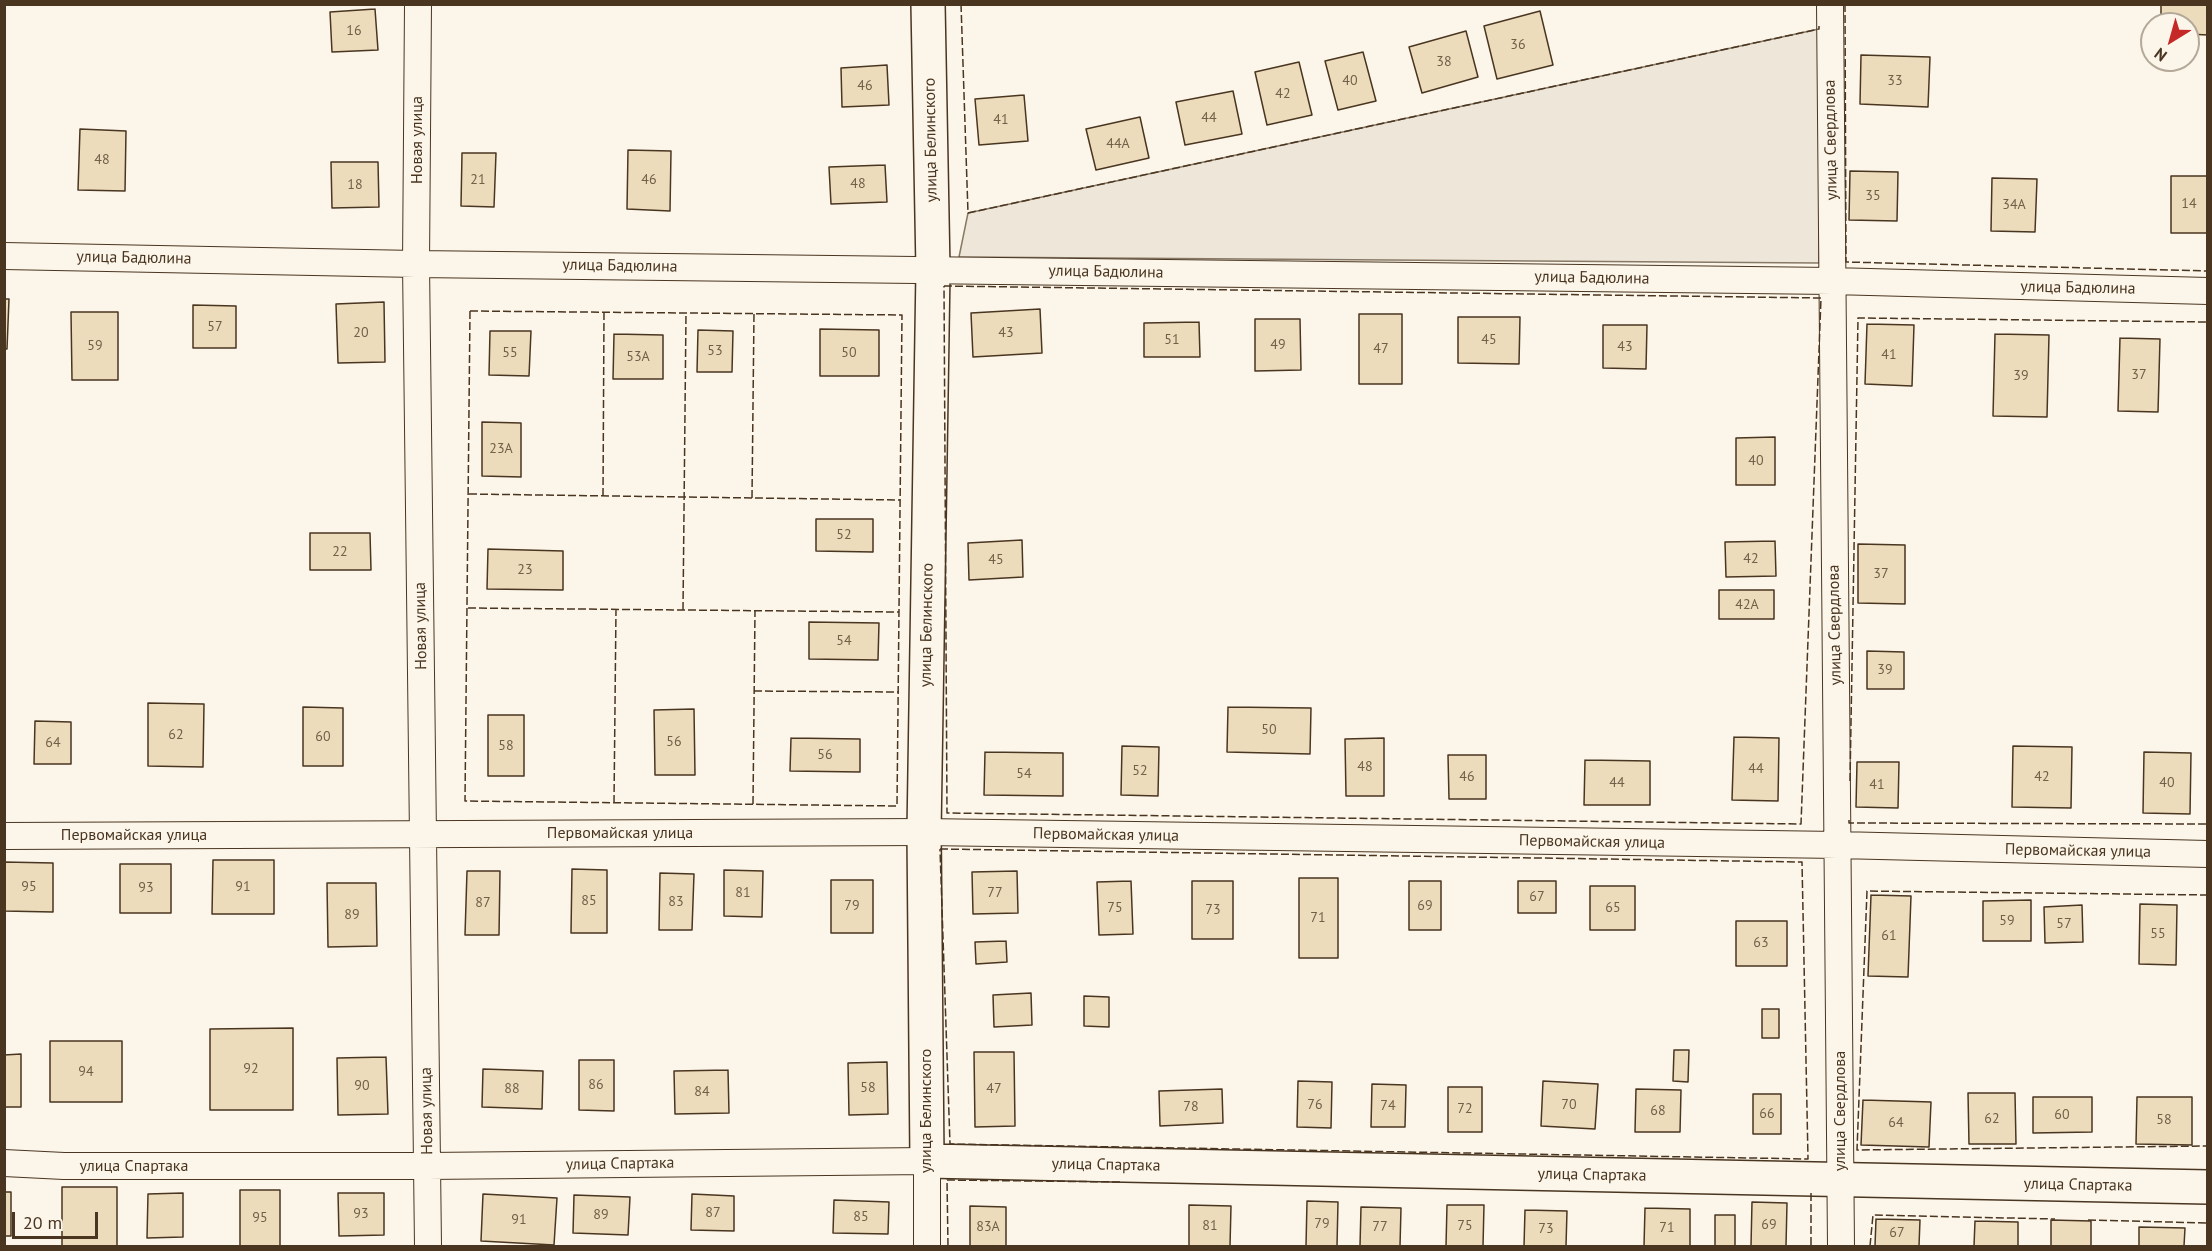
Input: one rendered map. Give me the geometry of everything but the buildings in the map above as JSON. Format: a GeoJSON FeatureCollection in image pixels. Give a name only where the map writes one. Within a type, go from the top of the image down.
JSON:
{"type":"FeatureCollection","features":[{"type":"Feature","properties":{"kind":"street","name":"Новая улица"},"geometry":{"type":"LineString","coordinates":[[418,4],[416,264],[428,1246]]}},
{"type":"Feature","properties":{"kind":"street","name":"улица Белинского"},"geometry":{"type":"LineString","coordinates":[[927,1246],[924,832],[933,270],[928,4]]}},
{"type":"Feature","properties":{"kind":"street","name":"улица Свердлова"},"geometry":{"type":"LineString","coordinates":[[1830,4],[1841,1246]]}},
{"type":"Feature","properties":{"kind":"street","name":"улица Бадюлина"},"geometry":{"type":"LineString","coordinates":[[4,256],[416,264],[1832,281],[2208,291]]}},
{"type":"Feature","properties":{"kind":"street","name":"Первомайская улица"},"geometry":{"type":"LineString","coordinates":[[4,836],[924,832],[1838,845],[2208,854]]}},
{"type":"Feature","properties":{"kind":"street","name":"улица Спартака"},"geometry":{"type":"LineString","coordinates":[[4,1163],[64,1166],[427,1167],[927,1161],[2208,1187]]}},
{"type":"Feature","properties":{"kind":"shaded area"},"geometry":{"type":"Polygon","coordinates":[[[1819,29],[1819,263],[959,257],[968,213],[1819,29]]]}},
{"type":"Feature","properties":{"kind":"fence"},"geometry":{"type":"LineString","coordinates":[[961,4],[968,213],[1819,29],[1819,26]]}},
{"type":"Feature","properties":{"kind":"fence"},"geometry":{"type":"LineString","coordinates":[[1845,4],[1846,262],[2208,271]]}},
{"type":"Feature","properties":{"kind":"fence"},"geometry":{"type":"LineString","coordinates":[[944,286],[1821,298],[1801,824],[947,813],[944,286]]}},
{"type":"Feature","properties":{"kind":"fence"},"geometry":{"type":"LineString","coordinates":[[470,311],[902,315],[897,806],[465,801],[470,311]]}},
{"type":"Feature","properties":{"kind":"fence"},"geometry":{"type":"LineString","coordinates":[[603,496],[604,312]]}},
{"type":"Feature","properties":{"kind":"fence"},"geometry":{"type":"LineString","coordinates":[[683,610],[686,313]]}},
{"type":"Feature","properties":{"kind":"fence"},"geometry":{"type":"LineString","coordinates":[[752,498],[754,313]]}},
{"type":"Feature","properties":{"kind":"fence"},"geometry":{"type":"LineString","coordinates":[[1850,781],[1858,318],[2208,322]]}},
{"type":"Feature","properties":{"kind":"fence"},"geometry":{"type":"LineString","coordinates":[[469,494],[900,500]]}},
{"type":"Feature","properties":{"kind":"fence"},"geometry":{"type":"LineString","coordinates":[[468,608],[899,612]]}},
{"type":"Feature","properties":{"kind":"fence"},"geometry":{"type":"LineString","coordinates":[[614,803],[616,609]]}},
{"type":"Feature","properties":{"kind":"fence"},"geometry":{"type":"LineString","coordinates":[[753,804],[755,611]]}},
{"type":"Feature","properties":{"kind":"fence"},"geometry":{"type":"LineString","coordinates":[[754,691],[899,692]]}},
{"type":"Feature","properties":{"kind":"fence"},"geometry":{"type":"LineString","coordinates":[[1849,820],[1849,823],[2208,824]]}},
{"type":"Feature","properties":{"kind":"fence"},"geometry":{"type":"LineString","coordinates":[[940,849],[1802,862],[1808,1159],[950,1144],[940,849]]}},
{"type":"Feature","properties":{"kind":"fence"},"geometry":{"type":"LineString","coordinates":[[2208,895],[1867,891],[1857,1150],[2208,1146]]}},
{"type":"Feature","properties":{"kind":"fence"},"geometry":{"type":"LineString","coordinates":[[948,1246],[947,1180],[1120,1182]]}},
{"type":"Feature","properties":{"kind":"fence"},"geometry":{"type":"LineString","coordinates":[[1811,1193],[1811,1246]]}},
{"type":"Feature","properties":{"kind":"fence"},"geometry":{"type":"LineString","coordinates":[[1870,1246],[1873,1215],[2055,1219]]}},
{"type":"Feature","properties":{"kind":"fence"},"geometry":{"type":"LineString","coordinates":[[2088,1220],[2208,1223]]}}]}
